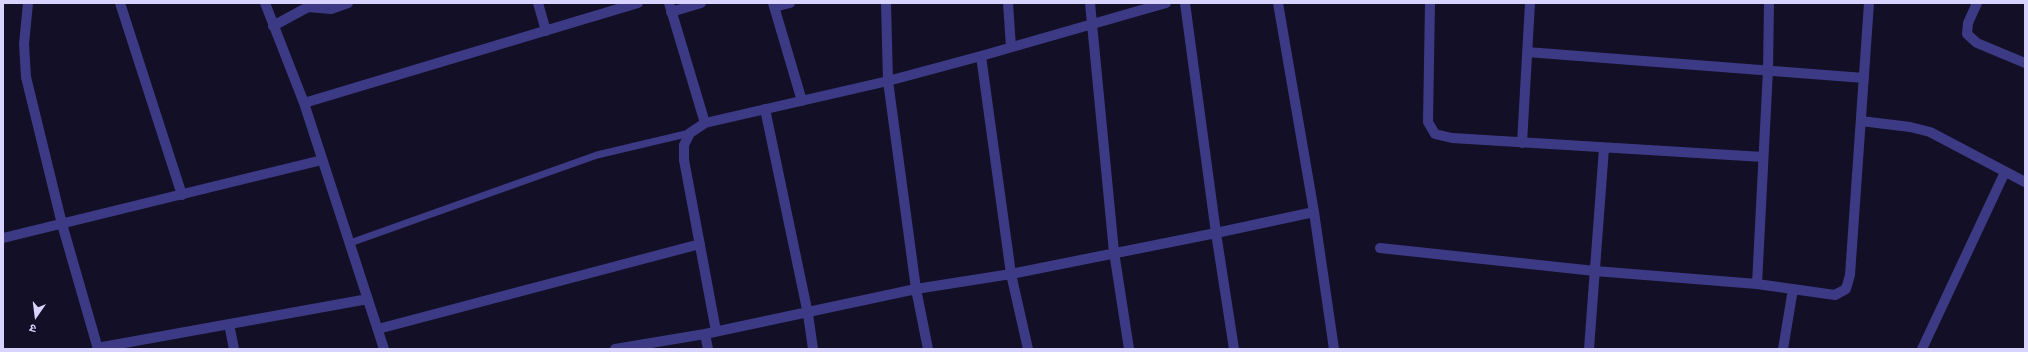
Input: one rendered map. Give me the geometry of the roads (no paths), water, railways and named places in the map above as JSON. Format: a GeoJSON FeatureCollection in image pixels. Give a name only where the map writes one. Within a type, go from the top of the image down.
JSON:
{"type":"FeatureCollection","features":[{"type":"Feature","properties":{"kind":"street"},"geometry":{"type":"LineString","coordinates":[[28,3],[24,44],[26,77],[62,224],[98,348],[368,299]]}},
{"type":"Feature","properties":{"kind":"street"},"geometry":{"type":"LineString","coordinates":[[120,3],[182,194]]}},
{"type":"Feature","properties":{"kind":"street"},"geometry":{"type":"LineString","coordinates":[[264,3],[304,103],[384,349]]}},
{"type":"Feature","properties":{"kind":"street"},"geometry":{"type":"LineString","coordinates":[[273,26],[308,7],[331,9],[348,3]]}},
{"type":"Feature","properties":{"kind":"street"},"geometry":{"type":"LineString","coordinates":[[538,3],[546,31]]}},
{"type":"Feature","properties":{"kind":"street"},"geometry":{"type":"LineString","coordinates":[[304,103],[638,3]]}},
{"type":"Feature","properties":{"kind":"street"},"geometry":{"type":"LineString","coordinates":[[701,3],[670,8],[705,123]]}},
{"type":"Feature","properties":{"kind":"street"},"geometry":{"type":"LineString","coordinates":[[790,3],[773,5],[802,101]]}},
{"type":"Feature","properties":{"kind":"street"},"geometry":{"type":"LineString","coordinates":[[886,3],[888,81],[916,289],[928,349]]}},
{"type":"Feature","properties":{"kind":"street"},"geometry":{"type":"LineString","coordinates":[[1008,3],[1011,47]]}},
{"type":"Feature","properties":{"kind":"street"},"geometry":{"type":"LineString","coordinates":[[1090,3],[1114,252],[1129,349]]}},
{"type":"Feature","properties":{"kind":"street"},"geometry":{"type":"LineString","coordinates":[[716,331],[684,160],[684,145],[690,133],[705,123],[888,81],[1166,3]]}},
{"type":"Feature","properties":{"kind":"street"},"geometry":{"type":"LineString","coordinates":[[1185,3],[1216,233],[1234,349]]}},
{"type":"Feature","properties":{"kind":"street"},"geometry":{"type":"LineString","coordinates":[[1278,3],[1314,212],[1334,349]]}},
{"type":"Feature","properties":{"kind":"street"},"geometry":{"type":"LineString","coordinates":[[1430,3],[1428,122],[1435,134],[1452,138],[1763,158]]}},
{"type":"Feature","properties":{"kind":"street"},"geometry":{"type":"LineString","coordinates":[[1522,143],[1530,3]]}},
{"type":"Feature","properties":{"kind":"street"},"geometry":{"type":"LineString","coordinates":[[1757,284],[1768,70],[1769,3]]}},
{"type":"Feature","properties":{"kind":"street"},"geometry":{"type":"LineString","coordinates":[[1380,248],[1595,271],[1757,284],[1835,295],[1846,289],[1850,275],[1869,3]]}},
{"type":"Feature","properties":{"kind":"street"},"geometry":{"type":"LineString","coordinates":[[1977,3],[1968,23],[1967,34],[1977,43],[2025,63]]}},
{"type":"Feature","properties":{"kind":"street"},"geometry":{"type":"LineString","coordinates":[[1527,52],[1864,78]]}},
{"type":"Feature","properties":{"kind":"street"},"geometry":{"type":"LineString","coordinates":[[981,56],[1012,274],[1028,349]]}},
{"type":"Feature","properties":{"kind":"street"},"geometry":{"type":"LineString","coordinates":[[765,109],[808,314],[813,349]]}},
{"type":"Feature","properties":{"kind":"street"},"geometry":{"type":"LineString","coordinates":[[1861,122],[1910,127],[1930,132],[2025,182]]}},
{"type":"Feature","properties":{"kind":"street"},"geometry":{"type":"LineString","coordinates":[[1589,349],[1604,148]]}},
{"type":"Feature","properties":{"kind":"street"},"geometry":{"type":"LineString","coordinates":[[3,238],[322,160]]}},
{"type":"Feature","properties":{"kind":"street"},"geometry":{"type":"LineString","coordinates":[[1922,349],[2005,172]]}},
{"type":"Feature","properties":{"kind":"street"},"geometry":{"type":"LineString","coordinates":[[622,349],[808,314],[916,289],[1012,274],[1314,212]]}},
{"type":"Feature","properties":{"kind":"street"},"geometry":{"type":"LineString","coordinates":[[378,329],[700,244]]}},
{"type":"Feature","properties":{"kind":"street"},"geometry":{"type":"LineString","coordinates":[[1782,349],[1793,289]]}},
{"type":"Feature","properties":{"kind":"street"},"geometry":{"type":"LineString","coordinates":[[229,324],[234,349]]}},
{"type":"Feature","properties":{"kind":"street"},"geometry":{"type":"LineString","coordinates":[[705,334],[708,349]]}},
{"type":"Feature","properties":{"kind":"lane"},"geometry":{"type":"LineString","coordinates":[[350,243],[597,156],[690,133]]}}]}
